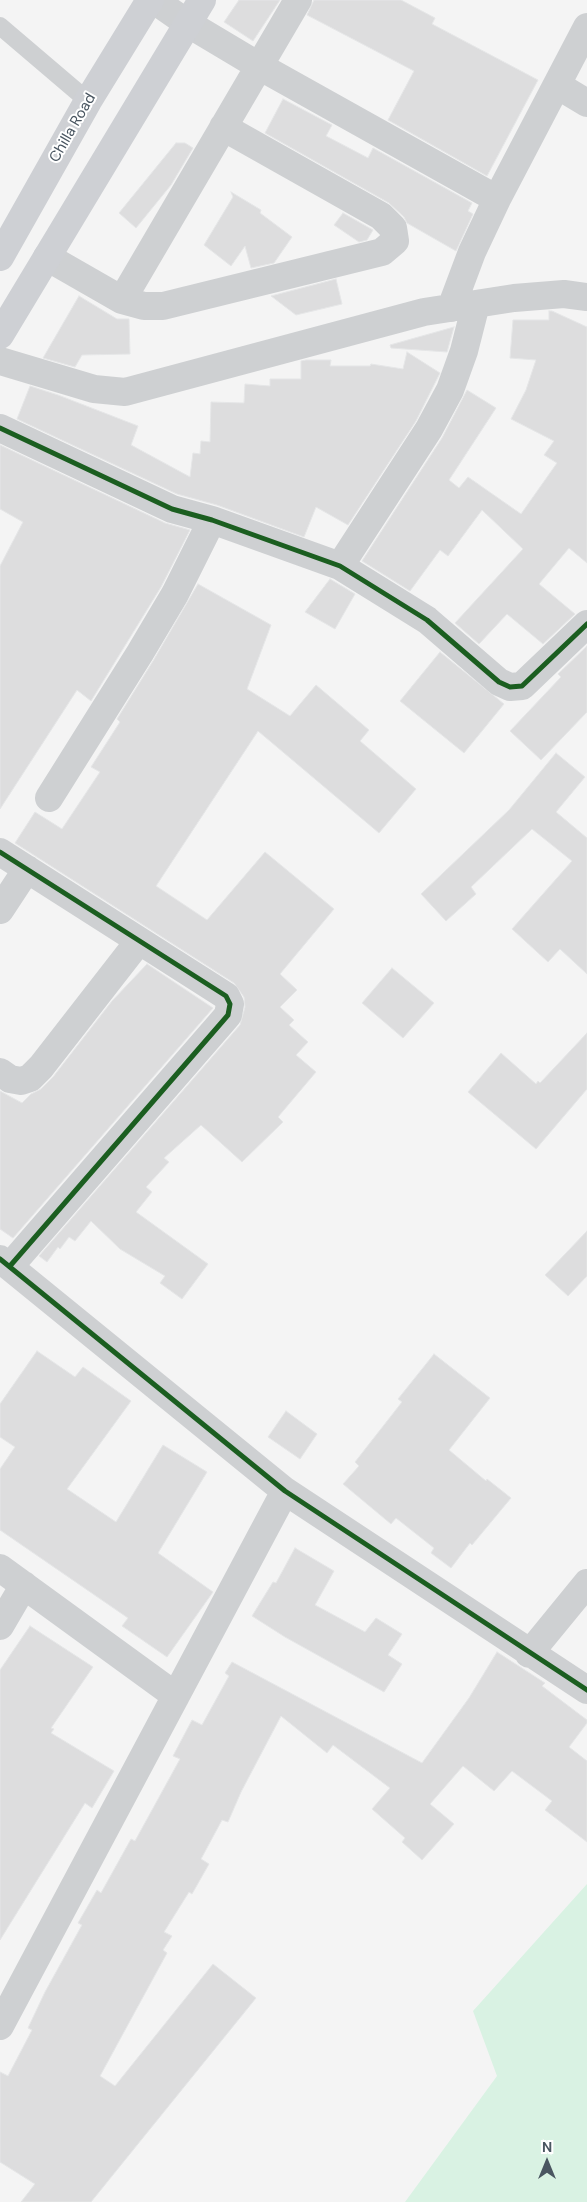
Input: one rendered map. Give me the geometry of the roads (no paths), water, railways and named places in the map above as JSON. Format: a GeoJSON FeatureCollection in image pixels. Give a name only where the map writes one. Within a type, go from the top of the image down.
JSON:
{"type":"FeatureCollection","features":[{"type":"Feature","properties":{"kind":"main road","name":"Chilla Road"},"geometry":{"type":"LineString","coordinates":[[0,257],[88,101],[150,0]]}},
{"type":"Feature","properties":{"kind":"main road"},"geometry":{"type":"LineString","coordinates":[[0,336],[202,0]]}},
{"type":"Feature","properties":{"kind":"street"},"geometry":{"type":"LineString","coordinates":[[154,0],[188,23],[260,66],[498,198]]}},
{"type":"Feature","properties":{"kind":"street"},"geometry":{"type":"LineString","coordinates":[[122,300],[298,0]]}},
{"type":"Feature","properties":{"kind":"street"},"geometry":{"type":"LineString","coordinates":[[340,566],[429,429],[450,390],[464,350],[464,306],[472,252],[498,198],[587,28]]}},
{"type":"Feature","properties":{"kind":"street"},"geometry":{"type":"LineString","coordinates":[[557,85],[587,103]]}},
{"type":"Feature","properties":{"kind":"street"},"geometry":{"type":"LineString","coordinates":[[47,257],[122,300],[144,306],[163,306],[382,252],[395,241],[393,228],[381,216],[224,127]]}},
{"type":"Feature","properties":{"kind":"street"},"geometry":{"type":"LineString","coordinates":[[0,361],[94,389],[125,392],[424,312],[514,298],[564,294],[587,297]]}},
{"type":"Feature","properties":{"kind":"street"},"geometry":{"type":"LineString","coordinates":[[0,428],[172,509],[212,520],[340,566],[427,620],[499,682],[510,688],[522,686],[587,624]]}},
{"type":"Feature","properties":{"kind":"street"},"geometry":{"type":"LineString","coordinates":[[49,798],[140,654],[175,594],[212,520]]}},
{"type":"Feature","properties":{"kind":"street"},"geometry":{"type":"LineString","coordinates":[[0,852],[226,996],[230,1004],[228,1015],[5,1263],[285,1491],[529,1654],[587,1690]]}},
{"type":"Feature","properties":{"kind":"street"},"geometry":{"type":"LineString","coordinates":[[0,910],[27,869]]}},
{"type":"Feature","properties":{"kind":"street"},"geometry":{"type":"LineString","coordinates":[[0,1072],[20,1081],[30,1078],[41,1067],[139,941]]}},
{"type":"Feature","properties":{"kind":"street"},"geometry":{"type":"LineString","coordinates":[[0,2026],[285,1491]]}},
{"type":"Feature","properties":{"kind":"street"},"geometry":{"type":"LineString","coordinates":[[0,1568],[176,1696]]}},
{"type":"Feature","properties":{"kind":"street"},"geometry":{"type":"LineString","coordinates":[[529,1654],[587,1583]]}},
{"type":"Feature","properties":{"kind":"street"},"geometry":{"type":"LineString","coordinates":[[0,1626],[24,1586]]}},
{"type":"Feature","properties":{"kind":"lane"},"geometry":{"type":"LineString","coordinates":[[0,26],[88,101]]}}]}
